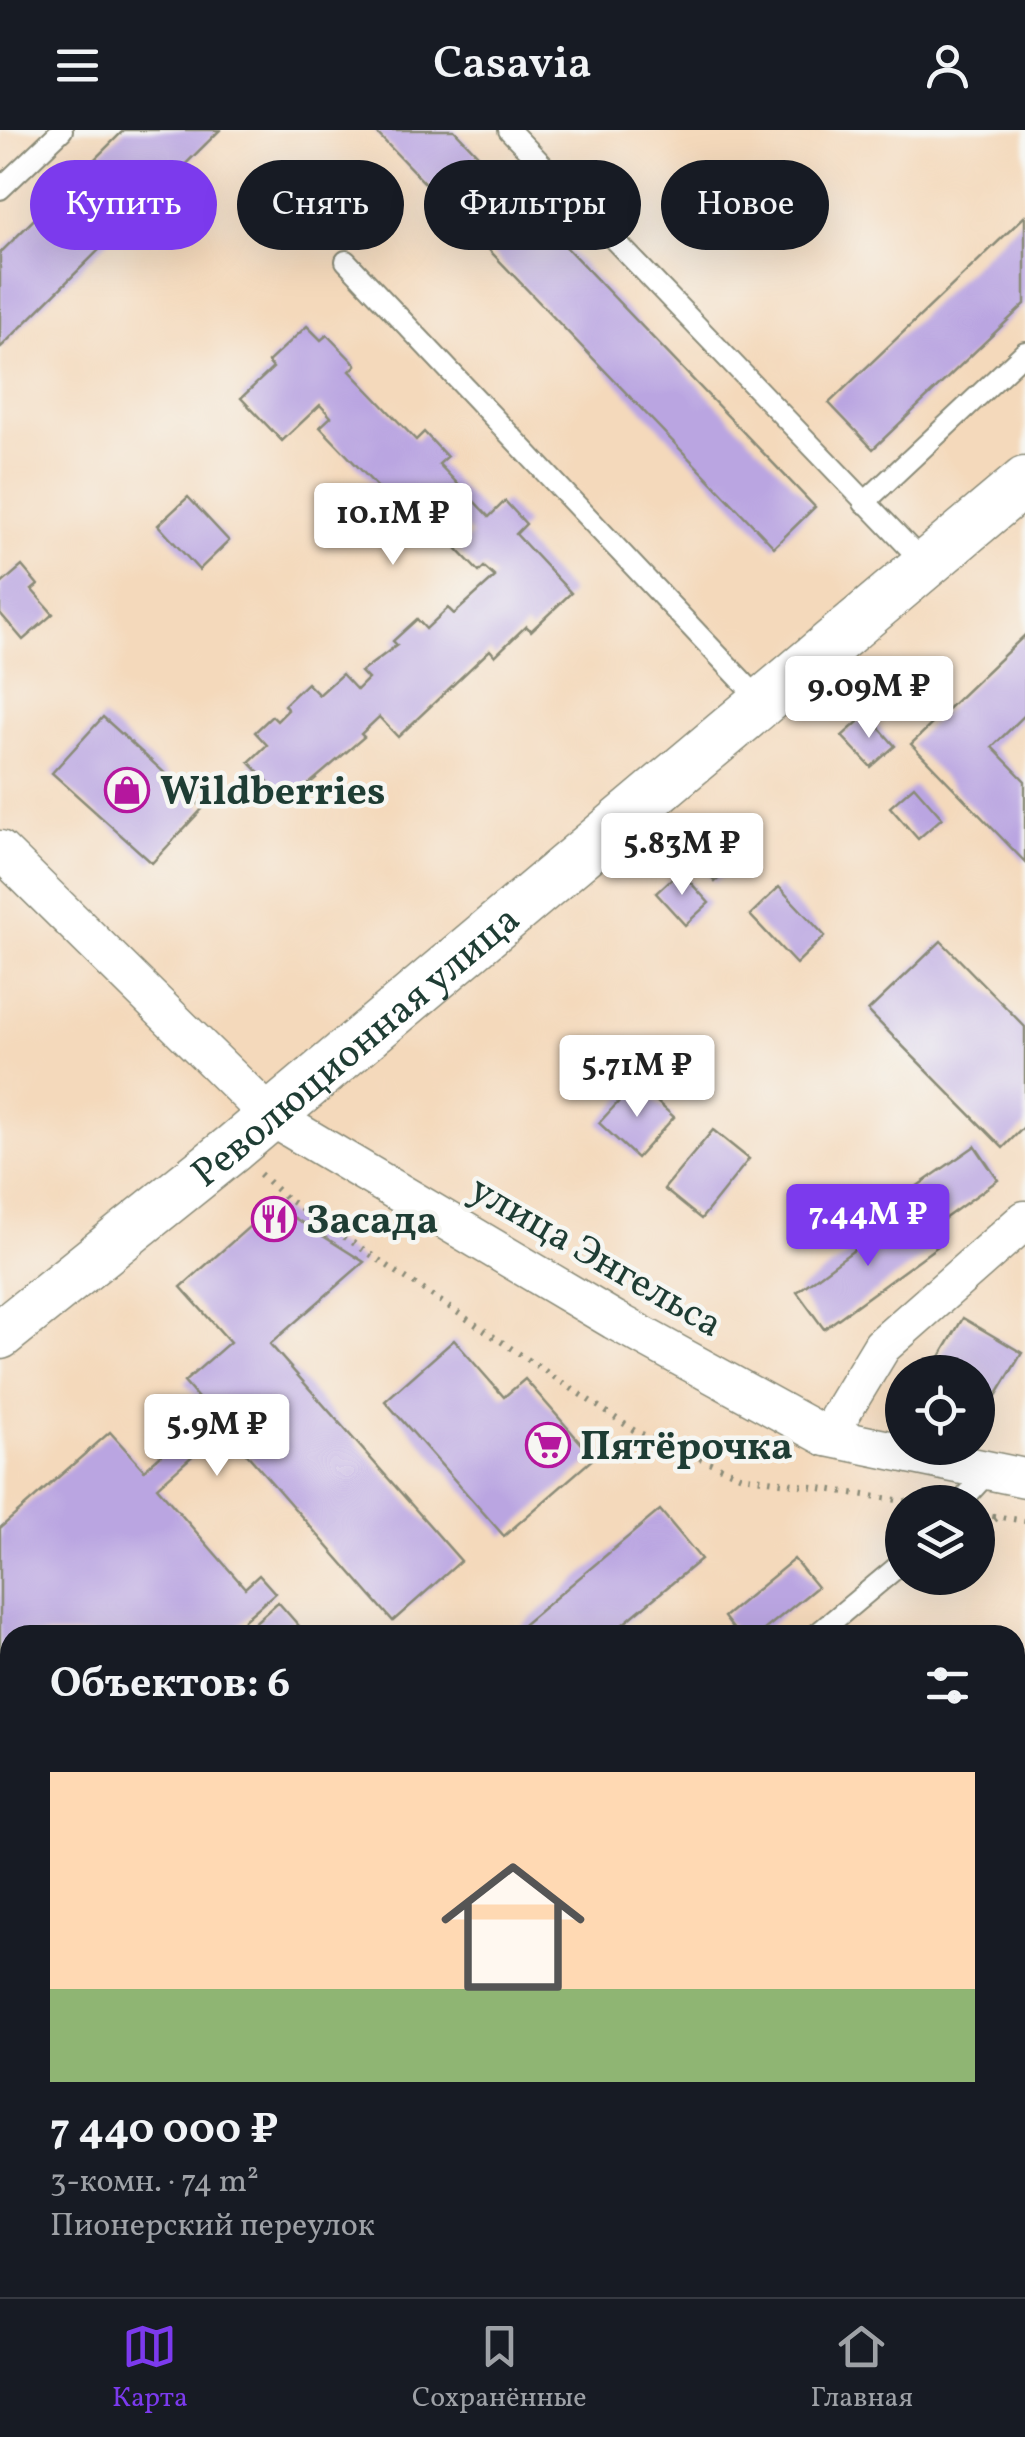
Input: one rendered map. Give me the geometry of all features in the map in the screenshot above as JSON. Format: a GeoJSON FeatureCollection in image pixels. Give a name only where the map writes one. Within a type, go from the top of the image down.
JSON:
{"type":"FeatureCollection","features":[{"type":"Feature","properties":{"kind":"street","name":"Революционная улица"},"geometry":{"type":"LineString","coordinates":[[0,1334],[270,1116],[1025,481]]}},
{"type":"Feature","properties":{"kind":"street","name":"улица Энгельса"},"geometry":{"type":"LineString","coordinates":[[0,850],[270,1116],[614,1320],[828,1436],[1007,1475]]}},
{"type":"Feature","properties":{"kind":"street"},"geometry":{"type":"LineString","coordinates":[[828,1436],[882,1346],[1025,1220]]}},
{"type":"Feature","properties":{"kind":"lane"},"geometry":{"type":"LineString","coordinates":[[0,188],[62,130]]}},
{"type":"Feature","properties":{"kind":"lane"},"geometry":{"type":"LineString","coordinates":[[509,130],[924,564]]}},
{"type":"Feature","properties":{"kind":"lane"},"geometry":{"type":"LineString","coordinates":[[346,261],[763,704]]}},
{"type":"Feature","properties":{"kind":"lane"},"geometry":{"type":"LineString","coordinates":[[864,503],[1025,352]]}},
{"type":"Feature","properties":{"kind":"lane"},"geometry":{"type":"LineString","coordinates":[[828,1625],[885,1578]]}},
{"type":"Feature","properties":{"kind":"path"},"geometry":{"type":"LineString","coordinates":[[286,1198],[635,1431],[742,1476],[885,1498]]}},
{"type":"Feature","properties":{"kind":"path"},"geometry":{"type":"LineString","coordinates":[[995,1516],[1025,1521]]}},
{"type":"Feature","properties":{"kind":"path"},"geometry":{"type":"LineString","coordinates":[[995,1519],[998,1516]]}},
{"type":"Feature","properties":{"kind":"building"},"geometry":{"type":"Polygon","coordinates":[[[124,130],[220,130],[190,160],[94,160],[124,130]]]}},
{"type":"Feature","properties":{"kind":"building"},"geometry":{"type":"Polygon","coordinates":[[[374,130],[454,130],[483,160],[424,160],[424,182],[374,130]]]}},
{"type":"Feature","properties":{"kind":"building"},"geometry":{"type":"Polygon","coordinates":[[[1025,216],[1025,304],[873,449],[829,403],[1025,216]]]}},
{"type":"Feature","properties":{"kind":"building"},"geometry":{"type":"Polygon","coordinates":[[[30,223],[30,250],[99,250],[0,348],[0,253],[30,223]]]}},
{"type":"Feature","properties":{"kind":"building"},"geometry":{"type":"Polygon","coordinates":[[[489,250],[569,250],[815,507],[774,547],[489,250]]]}},
{"type":"Feature","properties":{"kind":"building"},"geometry":{"type":"Polygon","coordinates":[[[307,326],[321,340],[327,335],[356,365],[350,371],[416,440],[424,432],[447,457],[439,464],[489,517],[505,501],[526,524],[516,534],[571,593],[531,631],[526,626],[495,656],[490,650],[398,737],[379,717],[361,734],[364,737],[288,802],[249,762],[267,745],[255,732],[272,716],[277,721],[288,710],[284,705],[307,683],[319,695],[342,674],[357,690],[368,679],[361,672],[397,645],[393,641],[417,619],[426,629],[448,608],[454,614],[495,577],[484,567],[479,572],[457,549],[472,535],[453,514],[427,539],[320,427],[331,417],[320,405],[282,441],[241,398],[273,368],[268,362],[307,326]]]}},
{"type":"Feature","properties":{"kind":"building"},"geometry":{"type":"Polygon","coordinates":[[[188,497],[229,541],[199,570],[158,525],[188,497]]]}},
{"type":"Feature","properties":{"kind":"building"},"geometry":{"type":"Polygon","coordinates":[[[22,566],[38,585],[32,590],[53,614],[23,640],[0,613],[0,585],[22,566]]]}},
{"type":"Feature","properties":{"kind":"building"},"geometry":{"type":"Polygon","coordinates":[[[1025,635],[1025,715],[992,747],[1025,781],[1025,862],[911,744],[1025,635]]]}},
{"type":"Feature","properties":{"kind":"building"},"geometry":{"type":"Polygon","coordinates":[[[867,714],[895,746],[871,767],[842,736],[867,714]]]}},
{"type":"Feature","properties":{"kind":"building","name":"Wildberries"},"geometry":{"type":"Polygon","coordinates":[[[103,717],[203,808],[152,863],[52,773],[103,717]]]}},
{"type":"Feature","properties":{"kind":"building"},"geometry":{"type":"Polygon","coordinates":[[[914,786],[942,818],[918,839],[890,807],[914,786]]]}},
{"type":"Feature","properties":{"kind":"building"},"geometry":{"type":"Polygon","coordinates":[[[710,828],[739,860],[715,882],[686,849],[710,828]]]}},
{"type":"Feature","properties":{"kind":"building"},"geometry":{"type":"Polygon","coordinates":[[[680,871],[709,903],[685,925],[656,893],[680,871]]]}},
{"type":"Feature","properties":{"kind":"building"},"geometry":{"type":"Polygon","coordinates":[[[779,887],[825,936],[796,964],[750,915],[779,887]]]}},
{"type":"Feature","properties":{"kind":"building"},"geometry":{"type":"Polygon","coordinates":[[[941,941],[1025,1027],[1025,1126],[1003,1148],[868,1011],[941,941]]]}},
{"type":"Feature","properties":{"kind":"building"},"geometry":{"type":"Polygon","coordinates":[[[636,1083],[674,1117],[637,1158],[599,1123],[636,1083]]]}},
{"type":"Feature","properties":{"kind":"building"},"geometry":{"type":"Polygon","coordinates":[[[713,1130],[749,1159],[701,1219],[664,1189],[713,1130]]]}},
{"type":"Feature","properties":{"kind":"building"},"geometry":{"type":"Polygon","coordinates":[[[975,1146],[998,1180],[937,1224],[913,1189],[975,1146]]]}},
{"type":"Feature","properties":{"kind":"building"},"geometry":{"type":"Polygon","coordinates":[[[274,1205],[364,1262],[270,1344],[461,1561],[393,1621],[224,1428],[157,1487],[245,1588],[259,1575],[275,1593],[238,1625],[0,1625],[0,1528],[110,1432],[144,1470],[210,1412],[184,1382],[230,1342],[181,1287],[274,1205]]]}},
{"type":"Feature","properties":{"kind":"building"},"geometry":{"type":"Polygon","coordinates":[[[911,1208],[938,1246],[824,1329],[797,1292],[911,1208]]]}},
{"type":"Feature","properties":{"kind":"building"},"geometry":{"type":"Polygon","coordinates":[[[963,1318],[1022,1353],[995,1398],[995,1355],[941,1355],[963,1318]]]}},
{"type":"Feature","properties":{"kind":"building"},"geometry":{"type":"Polygon","coordinates":[[[454,1340],[504,1397],[525,1379],[594,1458],[504,1536],[385,1401],[454,1340]]]}},
{"type":"Feature","properties":{"kind":"building"},"geometry":{"type":"Polygon","coordinates":[[[660,1510],[701,1559],[622,1625],[523,1625],[660,1510]]]}},
{"type":"Feature","properties":{"kind":"building"},"geometry":{"type":"Polygon","coordinates":[[[794,1559],[817,1587],[770,1625],[730,1625],[724,1617],[794,1559]]]}},
{"type":"Feature","properties":{"kind":"building"},"geometry":{"type":"Polygon","coordinates":[[[278,1602],[298,1625],[252,1625],[278,1602]]]}},
{"type":"Feature","properties":{"kind":"place","name":"Wildberries"},"geometry":{"type":"Point","coordinates":[127,790]}},
{"type":"Feature","properties":{"kind":"place","name":"Засада"},"geometry":{"type":"Point","coordinates":[274,1219]}},
{"type":"Feature","properties":{"kind":"place","name":"Пятёрочка"},"geometry":{"type":"Point","coordinates":[548,1445]}}]}
